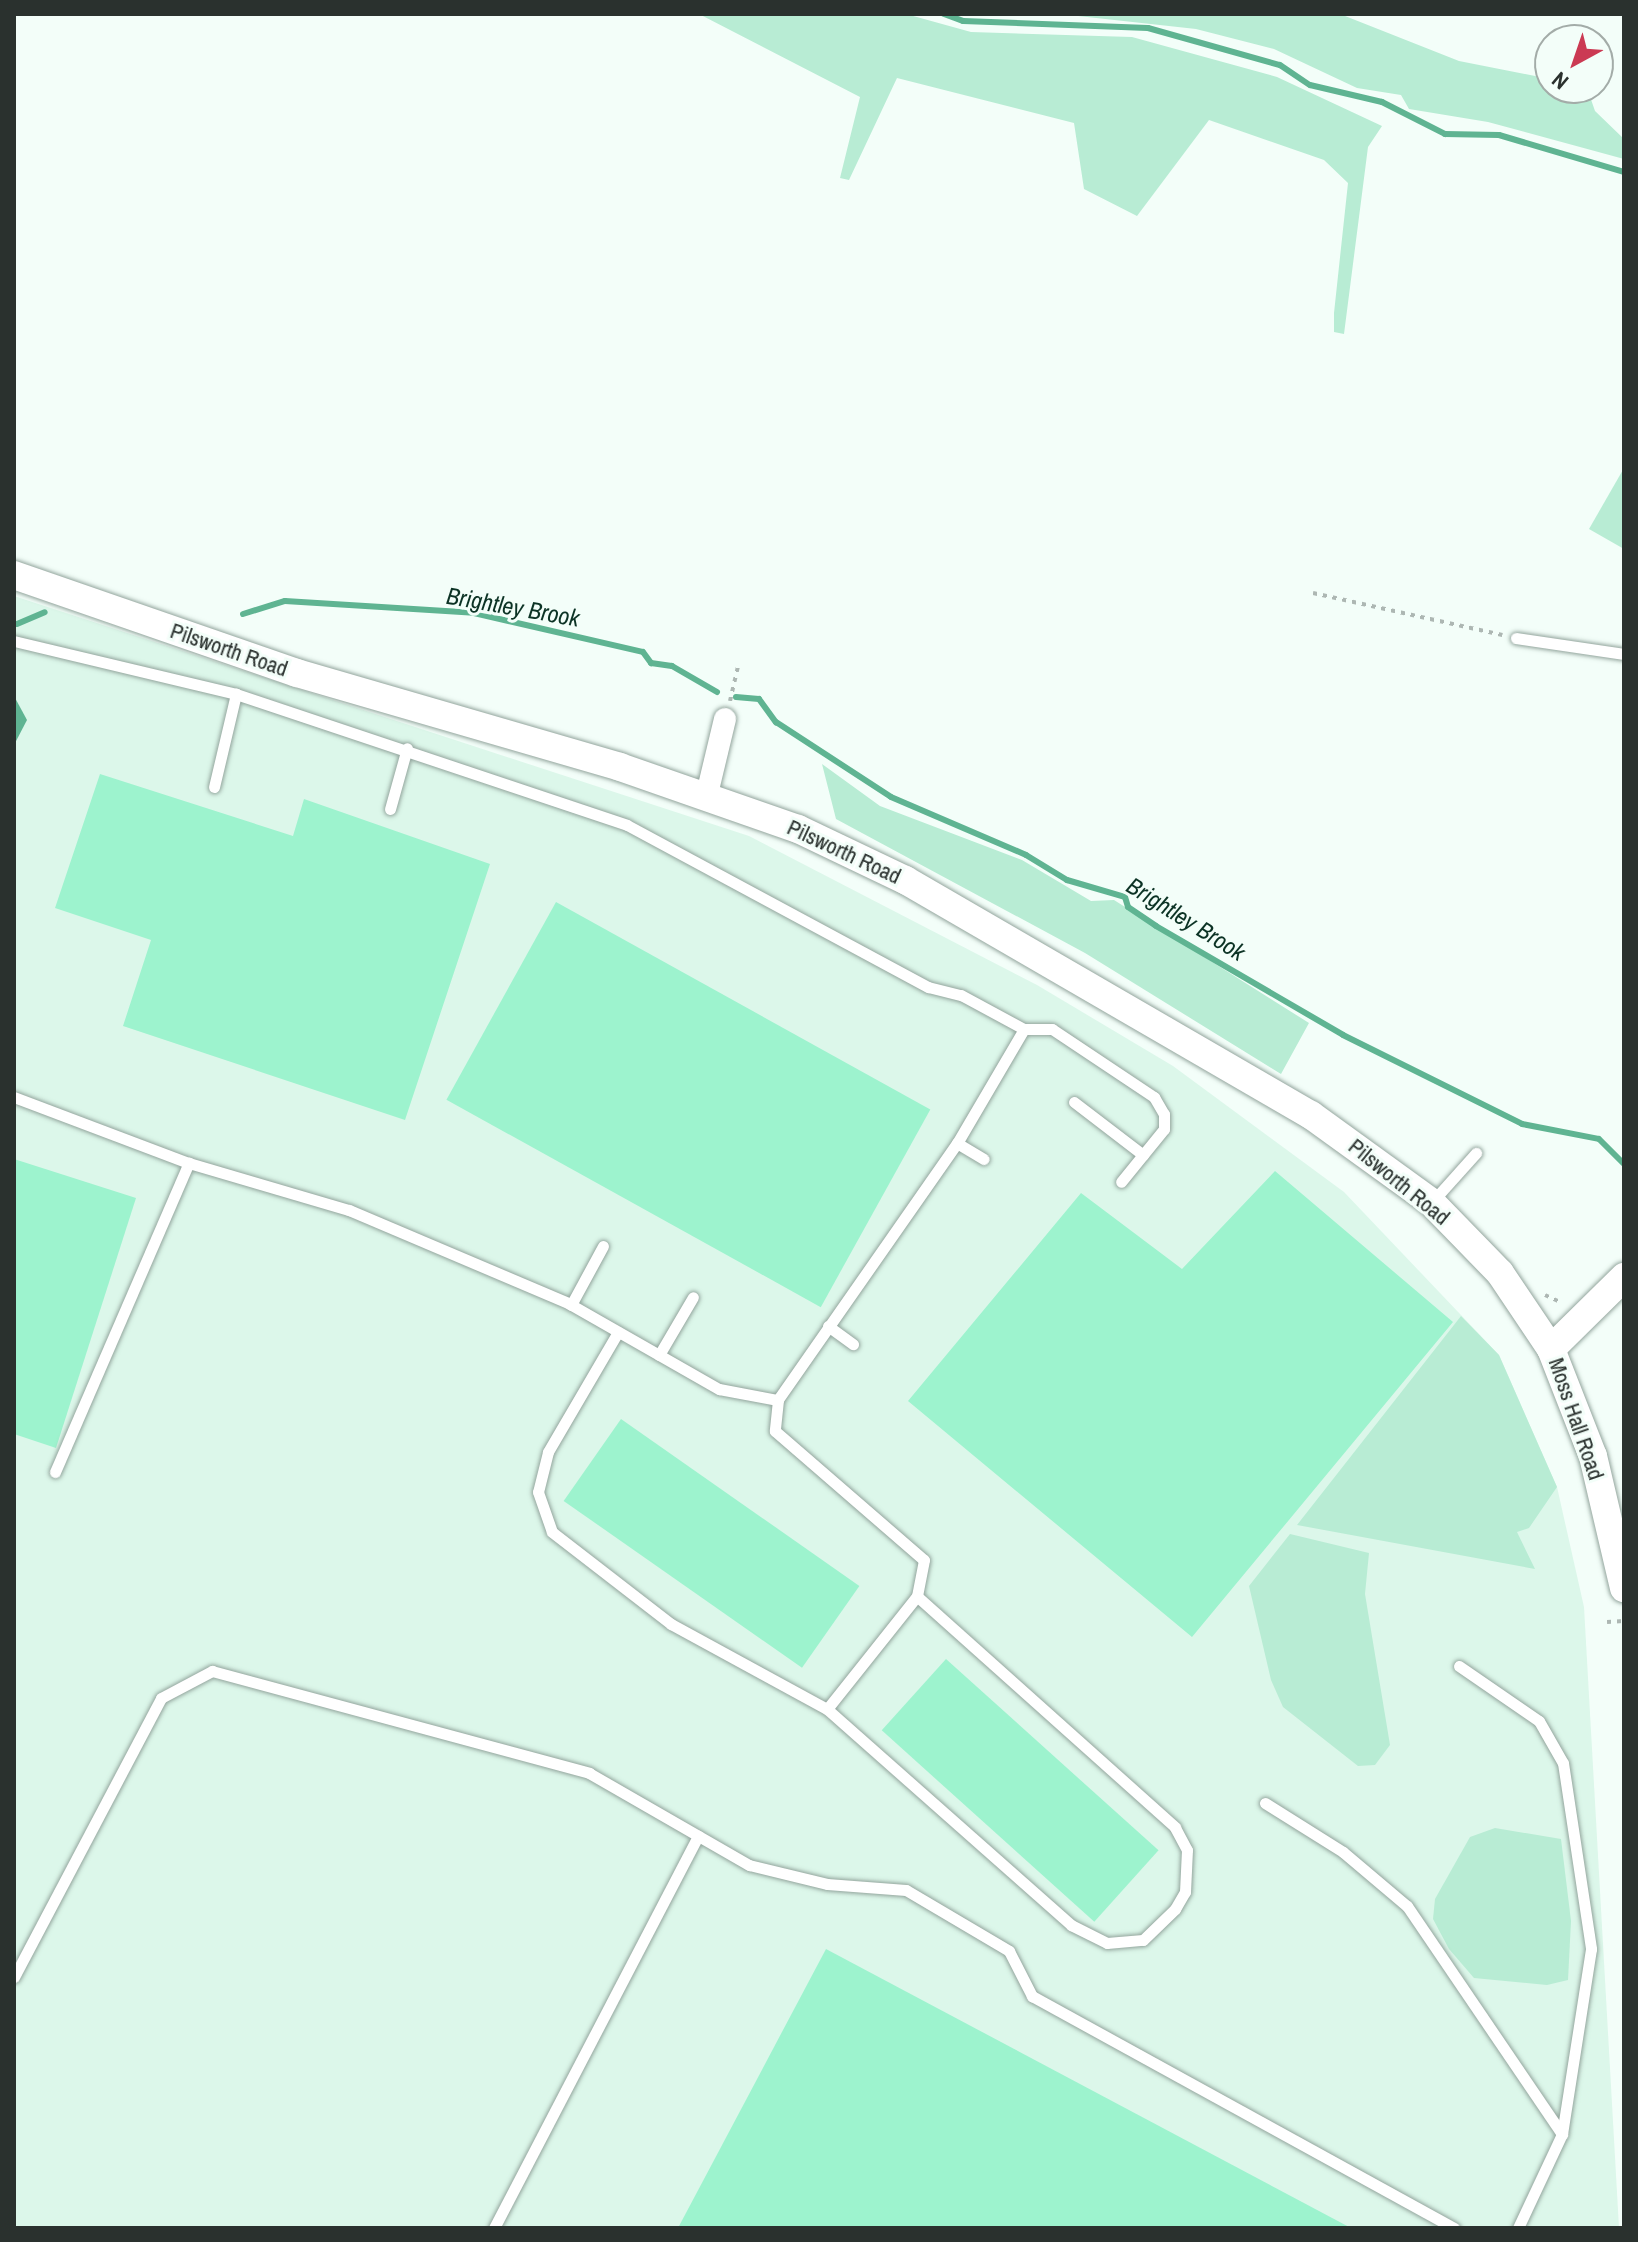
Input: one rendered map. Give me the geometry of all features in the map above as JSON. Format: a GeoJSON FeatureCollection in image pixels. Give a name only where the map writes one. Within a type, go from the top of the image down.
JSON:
{"type":"FeatureCollection","features":[{"type":"Feature","properties":{"kind":"street","name":"Pilsworth Road"},"geometry":{"type":"LineString","coordinates":[[14,575],[297,673],[707,794],[798,829],[905,880],[1311,1115],[1431,1202],[1500,1273],[1551,1349]]}},
{"type":"Feature","properties":{"kind":"street"},"geometry":{"type":"LineString","coordinates":[[707,794],[725,719]]}},
{"type":"Feature","properties":{"kind":"street","name":"Moss Hall Road"},"geometry":{"type":"LineString","coordinates":[[1624,1277],[1551,1349],[1593,1456],[1624,1588]]}},
{"type":"Feature","properties":{"kind":"lane"},"geometry":{"type":"LineString","coordinates":[[1516,638],[1624,654]]}},
{"type":"Feature","properties":{"kind":"lane"},"geometry":{"type":"LineString","coordinates":[[14,641],[236,694],[407,748],[627,825],[928,987],[961,995],[1024,1029],[1052,1029],[1154,1097],[1164,1114],[1164,1129],[1121,1182]]}},
{"type":"Feature","properties":{"kind":"lane"},"geometry":{"type":"LineString","coordinates":[[214,787],[236,694]]}},
{"type":"Feature","properties":{"kind":"lane"},"geometry":{"type":"LineString","coordinates":[[390,809],[407,748]]}},
{"type":"Feature","properties":{"kind":"lane"},"geometry":{"type":"LineString","coordinates":[[827,1709],[917,1596],[924,1560],[775,1431],[778,1400],[957,1143],[1024,1029]]}},
{"type":"Feature","properties":{"kind":"lane"},"geometry":{"type":"LineString","coordinates":[[14,1097],[189,1163],[349,1210],[571,1305],[719,1389],[778,1400]]}},
{"type":"Feature","properties":{"kind":"lane"},"geometry":{"type":"LineString","coordinates":[[1074,1102],[1143,1155]]}},
{"type":"Feature","properties":{"kind":"lane"},"geometry":{"type":"LineString","coordinates":[[957,1143],[984,1159]]}},
{"type":"Feature","properties":{"kind":"lane"},"geometry":{"type":"LineString","coordinates":[[1431,1202],[1476,1153]]}},
{"type":"Feature","properties":{"kind":"lane"},"geometry":{"type":"LineString","coordinates":[[55,1472],[189,1163]]}},
{"type":"Feature","properties":{"kind":"lane"},"geometry":{"type":"LineString","coordinates":[[571,1305],[603,1246]]}},
{"type":"Feature","properties":{"kind":"lane"},"geometry":{"type":"LineString","coordinates":[[659,1355],[693,1297]]}},
{"type":"Feature","properties":{"kind":"lane"},"geometry":{"type":"LineString","coordinates":[[828,1326],[853,1344]]}},
{"type":"Feature","properties":{"kind":"lane"},"geometry":{"type":"LineString","coordinates":[[618,1332],[548,1452],[538,1492],[545,1522],[671,1624],[827,1709],[1090,1938],[1127,1944],[1143,1940],[1175,1909],[1189,1871],[1187,1850],[1175,1827],[917,1596]]}},
{"type":"Feature","properties":{"kind":"lane"},"geometry":{"type":"LineString","coordinates":[[1459,1666],[1539,1721],[1563,1763],[1591,1949],[1562,2134],[1518,2228]]}},
{"type":"Feature","properties":{"kind":"lane"},"geometry":{"type":"LineString","coordinates":[[14,1977],[161,1698],[212,1671],[589,1773],[749,1865],[827,1884],[906,1890],[1009,1951],[1032,1996],[1454,2228]]}},
{"type":"Feature","properties":{"kind":"lane"},"geometry":{"type":"LineString","coordinates":[[1265,1803],[1343,1852],[1407,1906],[1562,2134]]}},
{"type":"Feature","properties":{"kind":"lane"},"geometry":{"type":"LineString","coordinates":[[494,2228],[698,1836]]}},
{"type":"Feature","properties":{"kind":"path"},"geometry":{"type":"LineString","coordinates":[[1313,593],[1516,638]]}},
{"type":"Feature","properties":{"kind":"path"},"geometry":{"type":"LineString","coordinates":[[725,719],[739,663]]}},
{"type":"Feature","properties":{"kind":"path"},"geometry":{"type":"LineString","coordinates":[[1543,1293],[1555,1302],[1578,1297],[1590,1310]]}},
{"type":"Feature","properties":{"kind":"path"},"geometry":{"type":"LineString","coordinates":[[1607,1622],[1624,1621]]}},
{"type":"Feature","properties":{"kind":"shaded area"},"geometry":{"type":"Polygon","coordinates":[[[699,14],[906,14],[971,32],[1132,37],[1277,77],[1382,126],[1368,147],[1344,334],[1334,332],[1334,313],[1348,183],[1324,160],[1209,120],[1137,216],[1084,189],[1074,123],[897,78],[849,180],[840,178],[860,97],[699,14]]]}},
{"type":"Feature","properties":{"kind":"shaded area"},"geometry":{"type":"Polygon","coordinates":[[[1060,14],[1340,14],[1459,61],[1534,76],[1534,104],[1593,104],[1595,111],[1624,139],[1624,159],[1488,122],[1409,109],[1401,95],[1357,88],[1274,49],[1196,29],[1060,14]]]}},
{"type":"Feature","properties":{"kind":"shaded area"},"geometry":{"type":"Polygon","coordinates":[[[1624,468],[1624,549],[1589,529],[1624,468]]]}},
{"type":"Feature","properties":{"kind":"shaded area"},"geometry":{"type":"Polygon","coordinates":[[[14,596],[749,836],[1037,985],[1173,1066],[1344,1192],[1499,1355],[1557,1487],[1584,1607],[1619,2228],[14,2228],[14,596]]]}},
{"type":"Feature","properties":{"kind":"shaded area"},"geometry":{"type":"Polygon","coordinates":[[[14,696],[27,720],[14,745],[14,696]]]}},
{"type":"Feature","properties":{"kind":"shaded area"},"geometry":{"type":"Polygon","coordinates":[[[822,764],[880,806],[1022,860],[1091,901],[1114,900],[1309,1023],[1281,1074],[1085,953],[836,819],[822,764]]]}},
{"type":"Feature","properties":{"kind":"shaded area"},"geometry":{"type":"Polygon","coordinates":[[[1461,1316],[1499,1355],[1557,1487],[1529,1528],[1517,1532],[1535,1569],[1297,1525],[1461,1316]]]}},
{"type":"Feature","properties":{"kind":"shaded area"},"geometry":{"type":"Polygon","coordinates":[[[1290,1534],[1369,1553],[1365,1594],[1390,1745],[1375,1765],[1358,1766],[1283,1707],[1271,1680],[1249,1586],[1290,1534]]]}},
{"type":"Feature","properties":{"kind":"shaded area"},"geometry":{"type":"Polygon","coordinates":[[[1495,1828],[1561,1839],[1571,1921],[1568,1980],[1547,1985],[1474,1978],[1449,1949],[1433,1919],[1435,1899],[1470,1837],[1495,1828]]]}},
{"type":"Feature","properties":{"kind":"building"},"geometry":{"type":"Polygon","coordinates":[[[100,774],[293,836],[304,799],[490,864],[405,1120],[123,1026],[151,940],[55,908],[100,774]]]}},
{"type":"Feature","properties":{"kind":"building"},"geometry":{"type":"Polygon","coordinates":[[[556,902],[930,1109],[821,1307],[446,1100],[556,902]]]}},
{"type":"Feature","properties":{"kind":"building"},"geometry":{"type":"Polygon","coordinates":[[[14,1159],[136,1198],[56,1448],[14,1434],[14,1159]]]}},
{"type":"Feature","properties":{"kind":"building"},"geometry":{"type":"Polygon","coordinates":[[[1275,1171],[1453,1322],[1192,1637],[908,1401],[1081,1193],[1182,1269],[1275,1171]]]}},
{"type":"Feature","properties":{"kind":"building"},"geometry":{"type":"Polygon","coordinates":[[[621,1419],[859,1586],[802,1668],[564,1501],[621,1419]]]}},
{"type":"Feature","properties":{"kind":"building"},"geometry":{"type":"Polygon","coordinates":[[[946,1659],[1159,1850],[1094,1922],[882,1730],[946,1659]]]}},
{"type":"Feature","properties":{"kind":"building"},"geometry":{"type":"Polygon","coordinates":[[[826,1949],[1351,2228],[678,2228],[826,1949]]]}},
{"type":"Feature","properties":{"kind":"waterway"},"geometry":{"type":"LineString","coordinates":[[944,14],[963,21],[1148,28],[1280,65],[1310,85],[1382,102],[1445,134],[1499,135],[1624,172]]}},
{"type":"Feature","properties":{"kind":"waterway","name":"Brightley Brook"},"geometry":{"type":"LineString","coordinates":[[243,614],[285,601],[474,613],[643,652],[651,663],[672,666],[717,692]]}},
{"type":"Feature","properties":{"kind":"waterway","name":"Brightley Brook"},"geometry":{"type":"LineString","coordinates":[[17,624],[45,612]]}},
{"type":"Feature","properties":{"kind":"waterway","name":"Brightley Brook"},"geometry":{"type":"LineString","coordinates":[[736,697],[759,699],[776,722],[891,797],[1026,855],[1067,880],[1125,897],[1128,907],[1156,926],[1343,1035],[1522,1124],[1599,1139],[1624,1164]]}}]}
